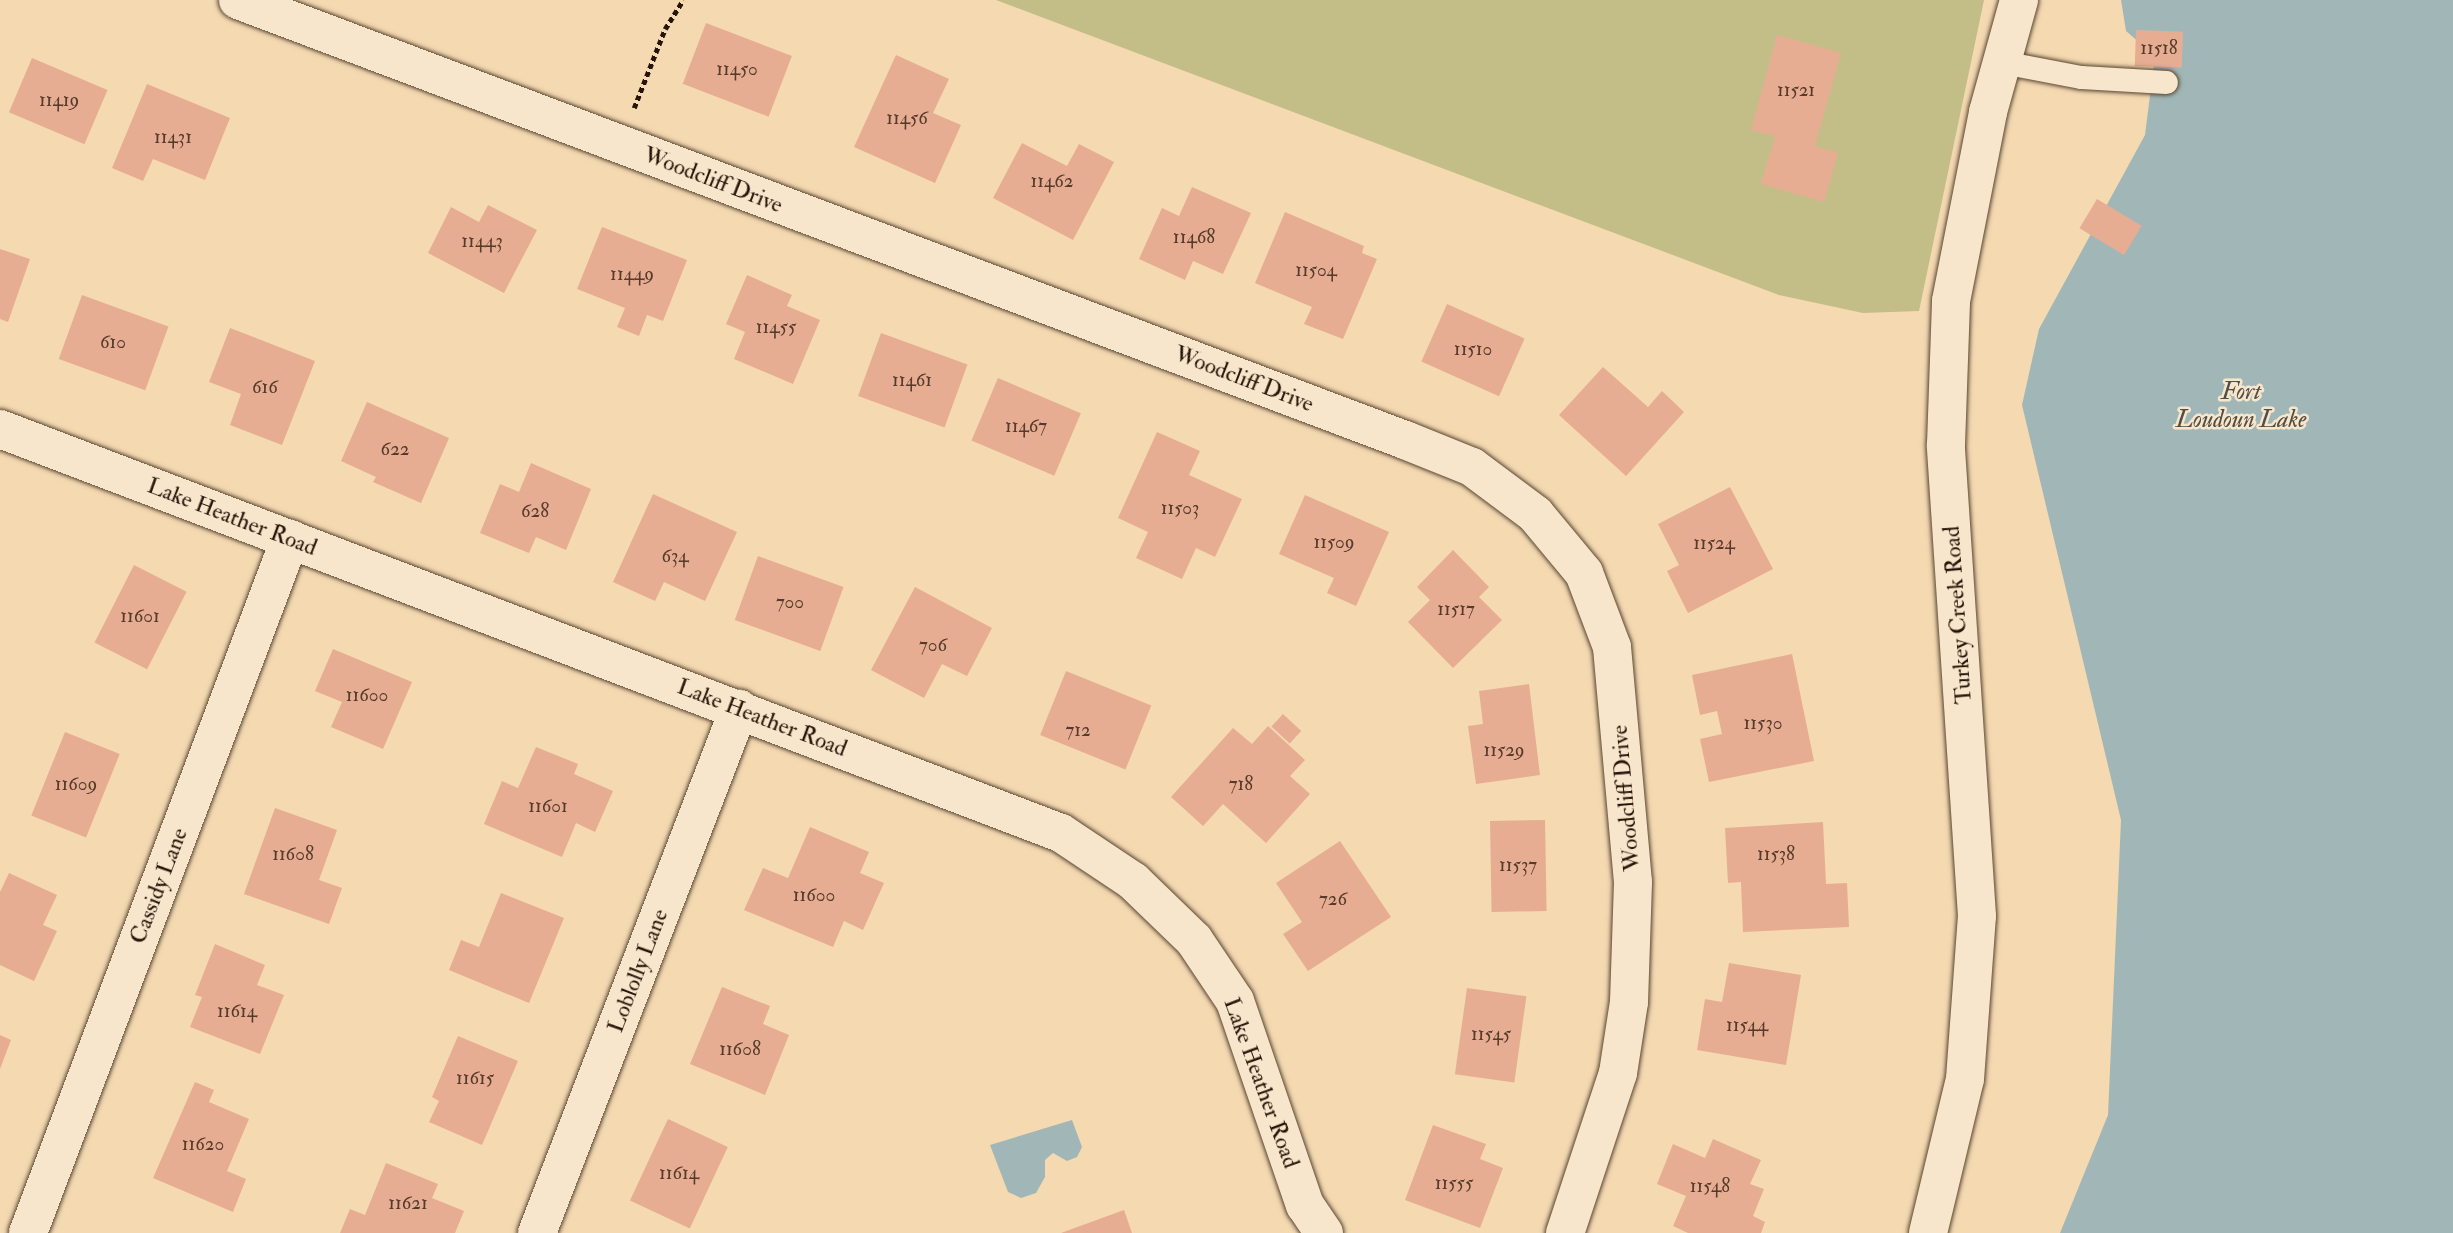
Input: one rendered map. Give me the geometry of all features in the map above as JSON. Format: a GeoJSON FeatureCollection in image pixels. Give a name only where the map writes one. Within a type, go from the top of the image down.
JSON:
{"type":"FeatureCollection","features":[{"type":"Feature","properties":{"kind":"street","name":"Woodcliff Drive"},"geometry":{"type":"LineString","coordinates":[[238,0],[1405,440],[1472,467],[1535,514],[1584,573],[1612,647],[1633,882],[1629,1002],[1618,1073],[1565,1233]]}},
{"type":"Feature","properties":{"kind":"street","name":"Turkey Creek Road"},"geometry":{"type":"LineString","coordinates":[[1928,1233],[1965,1079],[1977,916],[1945,444],[1951,301],[2001,62],[2019,0]]}},
{"type":"Feature","properties":{"kind":"street","name":"Lake Heather Road"},"geometry":{"type":"LineString","coordinates":[[0,429],[1061,833],[1133,881],[1194,940],[1235,1001],[1305,1205],[1324,1233]]}},
{"type":"Feature","properties":{"kind":"street","name":"Cassidy Lane"},"geometry":{"type":"LineString","coordinates":[[28,1233],[290,539]]}},
{"type":"Feature","properties":{"kind":"street","name":"Loblolly Lane"},"geometry":{"type":"LineString","coordinates":[[537,1233],[739,709]]}},
{"type":"Feature","properties":{"kind":"lane"},"geometry":{"type":"LineString","coordinates":[[2001,62],[2081,77],[2166,82]]}},
{"type":"Feature","properties":{"kind":"path"},"geometry":{"type":"LineString","coordinates":[[620,145],[665,29],[682,0]]}},
{"type":"Feature","properties":{"kind":"shaded area"},"geometry":{"type":"Polygon","coordinates":[[[996,0],[1984,0],[1919,311],[1863,313],[1779,295],[996,0]]]}},
{"type":"Feature","properties":{"kind":"water","name":"Fort Loudoun Lake"},"geometry":{"type":"Polygon","coordinates":[[[2121,0],[2453,0],[2453,1233],[2060,1233],[2108,1115],[2121,820],[2022,405],[2039,329],[2145,135],[2155,56],[2126,31],[2121,0]]]}},
{"type":"Feature","properties":{"kind":"water"},"geometry":{"type":"Polygon","coordinates":[[[1072,1120],[1082,1147],[1077,1157],[1067,1161],[1053,1153],[1045,1160],[1045,1177],[1036,1193],[1021,1198],[1008,1192],[990,1145],[1072,1120]]]}},
{"type":"Feature","properties":{"kind":"building"},"geometry":{"type":"Polygon","coordinates":[[[706,23],[792,56],[769,117],[683,84],[706,23]]]}},
{"type":"Feature","properties":{"kind":"building"},"geometry":{"type":"Polygon","coordinates":[[[2136,30],[2183,32],[2182,68],[2135,66],[2136,30]]]}},
{"type":"Feature","properties":{"kind":"building"},"geometry":{"type":"Polygon","coordinates":[[[1777,35],[1841,53],[1815,146],[1838,153],[1824,202],[1761,184],[1775,136],[1751,130],[1777,35]]]}},
{"type":"Feature","properties":{"kind":"building"},"geometry":{"type":"Polygon","coordinates":[[[896,55],[949,79],[933,113],[961,125],[935,183],[854,147],[896,55]]]}},
{"type":"Feature","properties":{"kind":"building"},"geometry":{"type":"Polygon","coordinates":[[[32,58],[107,90],[84,144],[9,112],[32,58]]]}},
{"type":"Feature","properties":{"kind":"building"},"geometry":{"type":"Polygon","coordinates":[[[147,84],[230,118],[205,180],[153,159],[143,181],[112,168],[147,84]]]}},
{"type":"Feature","properties":{"kind":"building"},"geometry":{"type":"Polygon","coordinates":[[[1022,143],[1067,166],[1079,144],[1114,162],[1073,240],[993,198],[1022,143]]]}},
{"type":"Feature","properties":{"kind":"building"},"geometry":{"type":"Polygon","coordinates":[[[1192,187],[1251,213],[1223,274],[1193,261],[1185,280],[1139,259],[1162,208],[1179,216],[1192,187]]]}},
{"type":"Feature","properties":{"kind":"building"},"geometry":{"type":"Polygon","coordinates":[[[2097,199],[2142,226],[2124,255],[2079,228],[2097,199]]]}},
{"type":"Feature","properties":{"kind":"building"},"geometry":{"type":"Polygon","coordinates":[[[488,205],[537,230],[504,293],[428,253],[451,207],[479,222],[488,205]]]}},
{"type":"Feature","properties":{"kind":"building"},"geometry":{"type":"Polygon","coordinates":[[[1285,212],[1364,246],[1362,253],[1377,259],[1343,339],[1304,324],[1312,307],[1255,283],[1285,212]]]}},
{"type":"Feature","properties":{"kind":"building"},"geometry":{"type":"Polygon","coordinates":[[[602,227],[687,260],[663,321],[647,315],[639,336],[617,327],[625,308],[577,289],[602,227]]]}},
{"type":"Feature","properties":{"kind":"building"},"geometry":{"type":"Polygon","coordinates":[[[0,249],[30,259],[8,322],[0,319],[0,249]]]}},
{"type":"Feature","properties":{"kind":"building"},"geometry":{"type":"Polygon","coordinates":[[[747,275],[792,295],[787,306],[820,320],[793,384],[734,359],[745,332],[726,324],[747,275]]]}},
{"type":"Feature","properties":{"kind":"building"},"geometry":{"type":"Polygon","coordinates":[[[82,295],[168,326],[145,390],[59,359],[82,295]]]}},
{"type":"Feature","properties":{"kind":"building"},"geometry":{"type":"Polygon","coordinates":[[[1447,304],[1525,339],[1499,396],[1421,362],[1447,304]]]}},
{"type":"Feature","properties":{"kind":"building"},"geometry":{"type":"Polygon","coordinates":[[[230,328],[315,361],[282,445],[230,425],[241,394],[209,382],[230,328]]]}},
{"type":"Feature","properties":{"kind":"building"},"geometry":{"type":"Polygon","coordinates":[[[881,333],[967,364],[945,427],[858,396],[881,333]]]}},
{"type":"Feature","properties":{"kind":"building"},"geometry":{"type":"Polygon","coordinates":[[[1603,367],[1648,407],[1662,391],[1684,412],[1626,476],[1559,415],[1603,367]]]}},
{"type":"Feature","properties":{"kind":"building"},"geometry":{"type":"Polygon","coordinates":[[[998,378],[1081,413],[1054,476],[971,441],[998,378]]]}},
{"type":"Feature","properties":{"kind":"building"},"geometry":{"type":"Polygon","coordinates":[[[367,402],[449,438],[421,503],[373,482],[376,477],[341,461],[367,402]]]}},
{"type":"Feature","properties":{"kind":"building"},"geometry":{"type":"Polygon","coordinates":[[[1157,432],[1200,451],[1189,475],[1242,499],[1215,557],[1196,548],[1182,579],[1136,558],[1148,532],[1118,518],[1157,432]]]}},
{"type":"Feature","properties":{"kind":"building"},"geometry":{"type":"Polygon","coordinates":[[[531,463],[591,489],[566,550],[536,537],[529,553],[480,533],[500,484],[519,492],[531,463]]]}},
{"type":"Feature","properties":{"kind":"building"},"geometry":{"type":"Polygon","coordinates":[[[1730,487],[1773,569],[1688,613],[1667,571],[1679,565],[1658,524],[1730,487]]]}},
{"type":"Feature","properties":{"kind":"building"},"geometry":{"type":"Polygon","coordinates":[[[653,494],[737,532],[705,601],[664,582],[655,601],[613,582],[653,494]]]}},
{"type":"Feature","properties":{"kind":"building"},"geometry":{"type":"Polygon","coordinates":[[[1305,495],[1389,532],[1356,606],[1327,593],[1334,578],[1279,554],[1305,495]]]}},
{"type":"Feature","properties":{"kind":"building"},"geometry":{"type":"Polygon","coordinates":[[[1453,550],[1489,587],[1479,597],[1502,620],[1453,668],[1408,622],[1430,600],[1417,587],[1453,550]]]}},
{"type":"Feature","properties":{"kind":"building"},"geometry":{"type":"Polygon","coordinates":[[[758,556],[844,587],[820,651],[735,620],[758,556]]]}},
{"type":"Feature","properties":{"kind":"building"},"geometry":{"type":"Polygon","coordinates":[[[134,565],[187,592],[147,669],[95,643],[134,565]]]}},
{"type":"Feature","properties":{"kind":"building"},"geometry":{"type":"Polygon","coordinates":[[[915,587],[992,628],[967,676],[942,664],[924,698],[871,670],[915,587]]]}},
{"type":"Feature","properties":{"kind":"building"},"geometry":{"type":"Polygon","coordinates":[[[333,649],[412,682],[383,749],[331,727],[342,702],[315,691],[333,649]]]}},
{"type":"Feature","properties":{"kind":"building"},"geometry":{"type":"Polygon","coordinates":[[[1792,654],[1814,761],[1709,782],[1700,739],[1722,734],[1717,711],[1700,715],[1692,675],[1792,654]]]}},
{"type":"Feature","properties":{"kind":"building"},"geometry":{"type":"Polygon","coordinates":[[[1066,671],[1151,705],[1125,769],[1040,735],[1066,671]]]}},
{"type":"Feature","properties":{"kind":"building"},"geometry":{"type":"Polygon","coordinates":[[[1529,684],[1540,775],[1476,784],[1468,726],[1483,724],[1479,691],[1529,684]]]}},
{"type":"Feature","properties":{"kind":"building"},"geometry":{"type":"Polygon","coordinates":[[[1283,714],[1301,731],[1290,743],[1271,726],[1283,714]]]}},
{"type":"Feature","properties":{"kind":"building"},"geometry":{"type":"Polygon","coordinates":[[[1268,726],[1305,760],[1290,776],[1310,794],[1266,843],[1223,804],[1203,826],[1171,797],[1233,728],[1252,744],[1268,726]]]}},
{"type":"Feature","properties":{"kind":"building"},"geometry":{"type":"Polygon","coordinates":[[[65,732],[120,754],[86,838],[31,815],[65,732]]]}},
{"type":"Feature","properties":{"kind":"building"},"geometry":{"type":"Polygon","coordinates":[[[536,747],[578,764],[574,774],[613,791],[595,832],[576,823],[562,857],[484,824],[502,781],[518,788],[536,747]]]}},
{"type":"Feature","properties":{"kind":"building"},"geometry":{"type":"Polygon","coordinates":[[[275,808],[337,830],[319,880],[342,888],[329,924],[244,894],[275,808]]]}},
{"type":"Feature","properties":{"kind":"building"},"geometry":{"type":"Polygon","coordinates":[[[1545,820],[1547,911],[1492,912],[1490,821],[1545,820]]]}},
{"type":"Feature","properties":{"kind":"building"},"geometry":{"type":"Polygon","coordinates":[[[1823,822],[1826,884],[1847,883],[1849,927],[1743,932],[1741,882],[1728,883],[1725,828],[1823,822]]]}},
{"type":"Feature","properties":{"kind":"building"},"geometry":{"type":"Polygon","coordinates":[[[810,827],[869,852],[860,873],[884,883],[863,930],[844,921],[833,947],[744,910],[763,868],[788,878],[810,827]]]}},
{"type":"Feature","properties":{"kind":"building"},"geometry":{"type":"Polygon","coordinates":[[[1340,841],[1391,917],[1308,971],[1283,934],[1302,922],[1276,883],[1340,841]]]}},
{"type":"Feature","properties":{"kind":"building"},"geometry":{"type":"Polygon","coordinates":[[[9,873],[57,895],[43,925],[57,931],[34,981],[0,965],[0,892],[9,873]]]}},
{"type":"Feature","properties":{"kind":"building"},"geometry":{"type":"Polygon","coordinates":[[[501,893],[564,918],[529,1003],[449,970],[461,940],[479,947],[501,893]]]}},
{"type":"Feature","properties":{"kind":"building"},"geometry":{"type":"Polygon","coordinates":[[[215,944],[265,965],[257,985],[284,995],[260,1054],[190,1027],[202,997],[195,995],[215,944]]]}},
{"type":"Feature","properties":{"kind":"building"},"geometry":{"type":"Polygon","coordinates":[[[1729,963],[1801,975],[1786,1065],[1697,1050],[1705,999],[1722,1002],[1729,963]]]}},
{"type":"Feature","properties":{"kind":"building"},"geometry":{"type":"Polygon","coordinates":[[[722,987],[770,1006],[763,1024],[789,1035],[765,1095],[690,1064],[722,987]]]}},
{"type":"Feature","properties":{"kind":"building"},"geometry":{"type":"Polygon","coordinates":[[[1467,988],[1526,996],[1514,1083],[1455,1074],[1467,988]]]}},
{"type":"Feature","properties":{"kind":"building"},"geometry":{"type":"Polygon","coordinates":[[[0,1035],[11,1040],[0,1069],[0,1035]]]}},
{"type":"Feature","properties":{"kind":"building"},"geometry":{"type":"Polygon","coordinates":[[[458,1036],[518,1061],[482,1145],[429,1122],[439,1101],[432,1097],[458,1036]]]}},
{"type":"Feature","properties":{"kind":"building"},"geometry":{"type":"Polygon","coordinates":[[[195,1082],[214,1090],[209,1102],[249,1119],[227,1171],[246,1179],[233,1212],[153,1178],[195,1082]]]}},
{"type":"Feature","properties":{"kind":"building"},"geometry":{"type":"Polygon","coordinates":[[[668,1119],[728,1147],[690,1228],[630,1201],[668,1119]]]}},
{"type":"Feature","properties":{"kind":"building"},"geometry":{"type":"Polygon","coordinates":[[[1433,1125],[1486,1144],[1480,1159],[1503,1168],[1480,1228],[1405,1200],[1433,1125]]]}},
{"type":"Feature","properties":{"kind":"building"},"geometry":{"type":"Polygon","coordinates":[[[1713,1139],[1761,1160],[1750,1184],[1764,1189],[1753,1216],[1765,1222],[1761,1233],[1688,1233],[1673,1226],[1686,1196],[1657,1184],[1673,1144],[1705,1158],[1713,1139]]]}},
{"type":"Feature","properties":{"kind":"building"},"geometry":{"type":"Polygon","coordinates":[[[386,1163],[438,1184],[432,1198],[464,1211],[455,1233],[340,1233],[350,1209],[365,1215],[386,1163]]]}},
{"type":"Feature","properties":{"kind":"building"},"geometry":{"type":"Polygon","coordinates":[[[1124,1210],[1132,1233],[1061,1233],[1124,1210]]]}}]}
